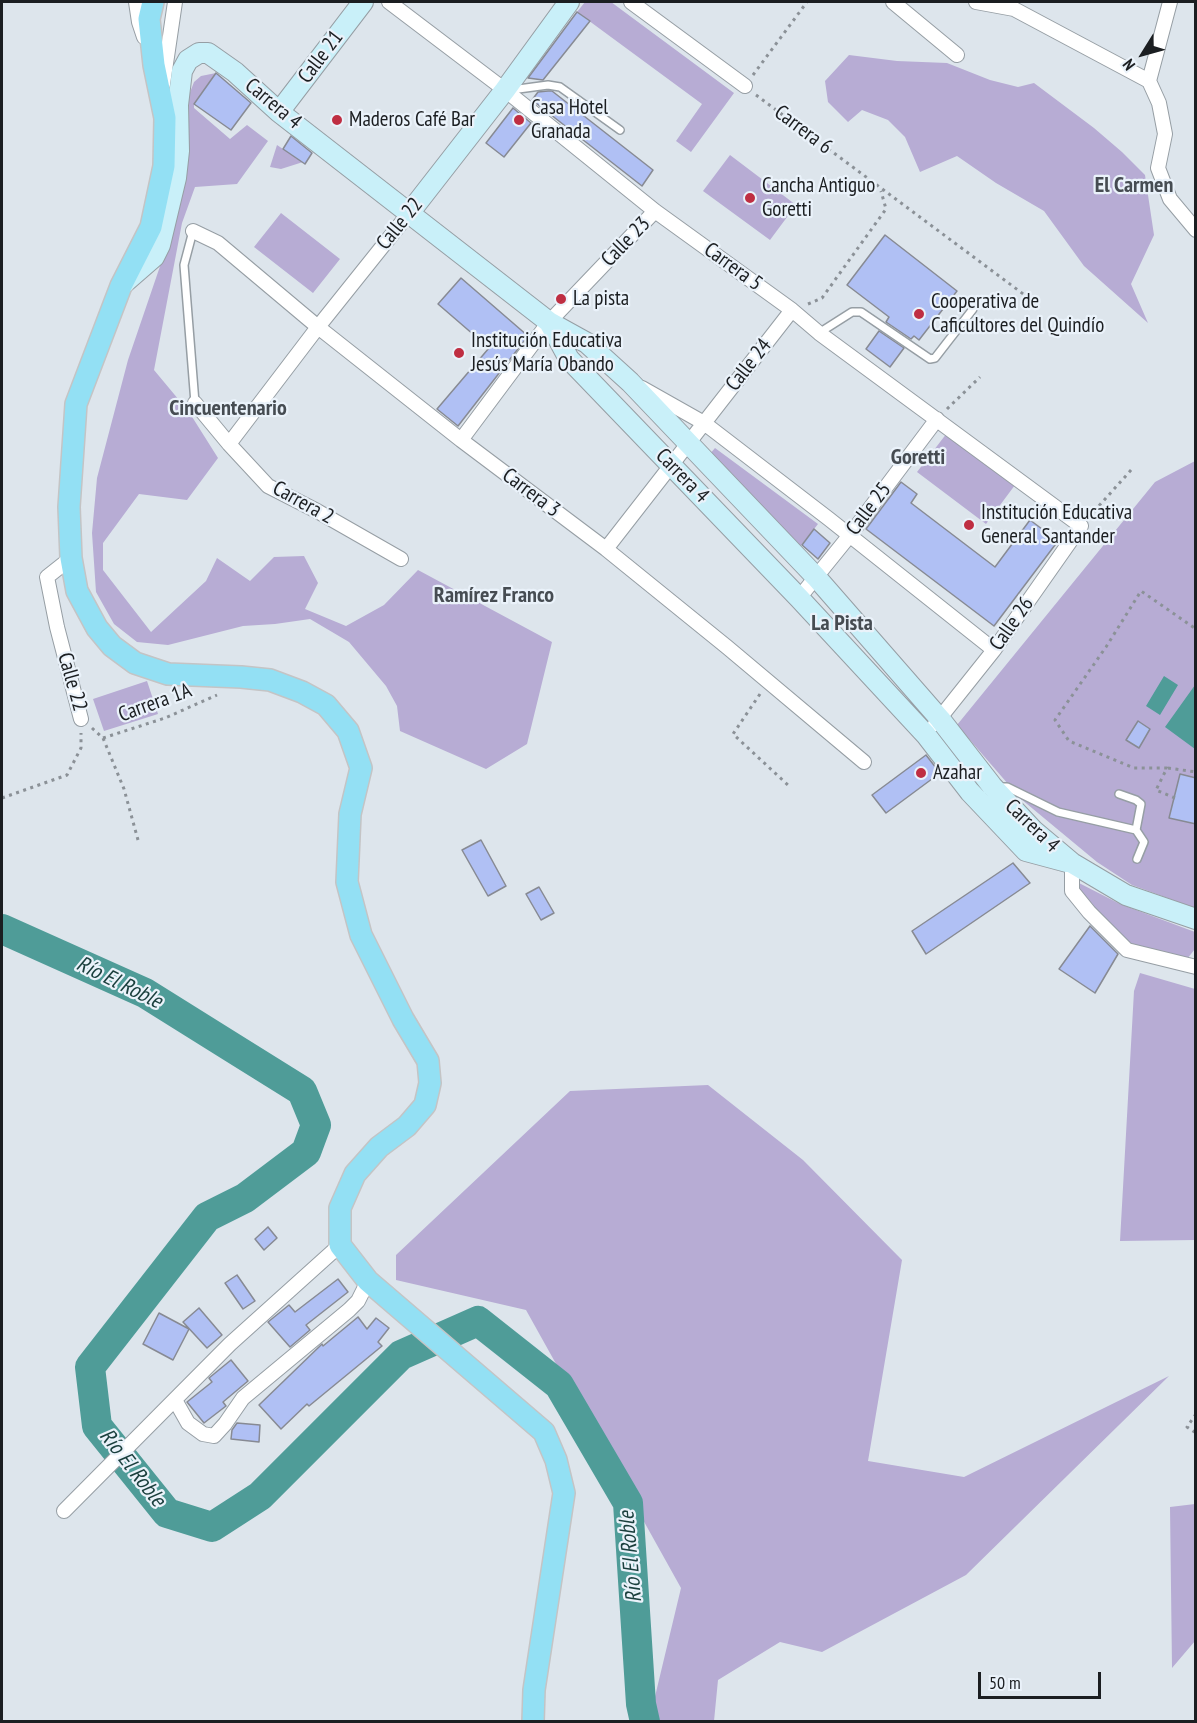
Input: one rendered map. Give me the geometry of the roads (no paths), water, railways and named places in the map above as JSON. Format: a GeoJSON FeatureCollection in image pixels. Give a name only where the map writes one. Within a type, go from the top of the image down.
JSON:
{"type":"FeatureCollection","features":[{"type":"Feature","properties":{"kind":"main road"},"geometry":{"type":"LineString","coordinates":[[153,2],[149,19],[154,65],[162,101],[164,166],[151,226],[121,286],[76,404],[69,507],[71,558],[77,591],[97,628],[112,646],[135,663],[168,674],[241,676],[270,680],[302,692],[326,705],[348,731],[362,768],[350,814],[347,882],[361,935],[403,1019],[428,1061],[430,1083],[425,1106],[407,1126],[379,1147],[355,1174],[339,1208],[340,1245],[368,1281],[544,1432],[556,1460],[564,1493],[534,1690],[533,1722]]}},
{"type":"Feature","properties":{"kind":"main road","name":"Calle 21"},"geometry":{"type":"LineString","coordinates":[[279,112],[363,2]]}},
{"type":"Feature","properties":{"kind":"main road","name":"Calle 22"},"geometry":{"type":"LineString","coordinates":[[410,212],[505,90],[569,2]]}},
{"type":"Feature","properties":{"kind":"main road","name":"Carrera 4"},"geometry":{"type":"LineString","coordinates":[[121,286],[154,257],[164,232],[176,178],[179,151],[178,105],[182,71],[188,60],[199,53],[208,52],[235,72],[279,112],[549,322],[587,343],[630,382],[816,577],[940,719],[992,786],[1034,831],[1072,863]]}},
{"type":"Feature","properties":{"kind":"main road","name":"Carrera 4"},"geometry":{"type":"LineString","coordinates":[[549,322],[569,359],[799,598],[926,735],[970,792],[1026,851],[1072,863]]}},
{"type":"Feature","properties":{"kind":"main road"},"geometry":{"type":"LineString","coordinates":[[1072,863],[1126,895],[1196,919]]}},
{"type":"Feature","properties":{"kind":"street"},"geometry":{"type":"LineString","coordinates":[[136,2],[139,22],[154,65]]}},
{"type":"Feature","properties":{"kind":"street"},"geometry":{"type":"LineString","coordinates":[[162,101],[164,68],[175,2]]}},
{"type":"Feature","properties":{"kind":"street","name":"Carrera 5"},"geometry":{"type":"LineString","coordinates":[[389,2],[505,90],[655,211],[792,310],[819,333],[1081,526]]}},
{"type":"Feature","properties":{"kind":"street"},"geometry":{"type":"LineString","coordinates":[[631,2],[745,86]]}},
{"type":"Feature","properties":{"kind":"street"},"geometry":{"type":"LineString","coordinates":[[893,2],[957,55]]}},
{"type":"Feature","properties":{"kind":"street"},"geometry":{"type":"LineString","coordinates":[[976,2],[1017,5],[1149,81],[1159,103],[1164,134],[1158,168],[1170,199],[1196,230]]}},
{"type":"Feature","properties":{"kind":"street"},"geometry":{"type":"LineString","coordinates":[[1149,81],[1170,2]]}},
{"type":"Feature","properties":{"kind":"street","name":"Calle 23"},"geometry":{"type":"LineString","coordinates":[[461,440],[549,322],[655,211]]}},
{"type":"Feature","properties":{"kind":"street","name":"Calle 22"},"geometry":{"type":"LineString","coordinates":[[229,444],[410,212]]}},
{"type":"Feature","properties":{"kind":"street","name":"Carrera 3"},"geometry":{"type":"LineString","coordinates":[[193,231],[218,243],[318,327],[461,440],[606,549],[864,762]]}},
{"type":"Feature","properties":{"kind":"street","name":"Calle 24"},"geometry":{"type":"LineString","coordinates":[[606,549],[792,310]]}},
{"type":"Feature","properties":{"kind":"street","name":"Carrera 4"},"geometry":{"type":"LineString","coordinates":[[630,382],[704,423],[994,650]]}},
{"type":"Feature","properties":{"kind":"street","name":"Carrera 2"},"geometry":{"type":"LineString","coordinates":[[195,403],[268,486],[401,559]]}},
{"type":"Feature","properties":{"kind":"street","name":"Calle 25"},"geometry":{"type":"LineString","coordinates":[[799,598],[850,535],[937,419]]}},
{"type":"Feature","properties":{"kind":"street","name":"Calle 26"},"geometry":{"type":"LineString","coordinates":[[926,735],[994,650],[1081,526]]}},
{"type":"Feature","properties":{"kind":"street","name":"Calle 22"},"geometry":{"type":"LineString","coordinates":[[71,558],[47,577],[57,627],[81,719]]}},
{"type":"Feature","properties":{"kind":"street"},"geometry":{"type":"LineString","coordinates":[[1072,863],[1072,891],[1089,912],[1127,950],[1196,967]]}},
{"type":"Feature","properties":{"kind":"street"},"geometry":{"type":"LineString","coordinates":[[64,1511],[230,1344],[340,1245]]}},
{"type":"Feature","properties":{"kind":"street"},"geometry":{"type":"LineString","coordinates":[[175,1400],[188,1423],[203,1434],[214,1436],[243,1398],[358,1301],[368,1281]]}},
{"type":"Feature","properties":{"kind":"lane"},"geometry":{"type":"LineString","coordinates":[[505,90],[548,85],[560,87],[620,130]]}},
{"type":"Feature","properties":{"kind":"lane"},"geometry":{"type":"LineString","coordinates":[[193,231],[184,265],[195,403]]}},
{"type":"Feature","properties":{"kind":"lane"},"geometry":{"type":"LineString","coordinates":[[819,333],[852,312],[861,312],[930,359],[935,358],[973,309]]}},
{"type":"Feature","properties":{"kind":"lane"},"geometry":{"type":"LineString","coordinates":[[992,786],[1007,787],[1058,812],[1136,830],[1144,842],[1137,859]]}},
{"type":"Feature","properties":{"kind":"lane"},"geometry":{"type":"LineString","coordinates":[[1119,794],[1141,804],[1136,830]]}},
{"type":"Feature","properties":{"kind":"waterway","name":"Río El Roble"},"geometry":{"type":"LineString","coordinates":[[2,929],[145,993],[302,1091],[316,1125],[306,1152],[245,1198],[207,1217],[90,1367],[97,1426],[167,1513],[212,1527],[260,1496],[401,1355],[478,1321],[559,1385],[628,1503],[641,1704],[645,1722]]}},
{"type":"Feature","properties":{"kind":"place","name":"Maderos Café Bar"},"geometry":{"type":"Point","coordinates":[337,120]}},
{"type":"Feature","properties":{"kind":"place","name":"Casa Hotel Granada"},"geometry":{"type":"Point","coordinates":[519,120]}},
{"type":"Feature","properties":{"kind":"place","name":"Cancha Antiguo Goretti"},"geometry":{"type":"Point","coordinates":[750,198]}},
{"type":"Feature","properties":{"kind":"place","name":"La pista"},"geometry":{"type":"Point","coordinates":[561,299]}},
{"type":"Feature","properties":{"kind":"place","name":"Cooperativa de Caficultores del Quindío"},"geometry":{"type":"Point","coordinates":[919,314]}},
{"type":"Feature","properties":{"kind":"place","name":"Institución Educativa Jesús María Obando"},"geometry":{"type":"Point","coordinates":[459,353]}},
{"type":"Feature","properties":{"kind":"place","name":"Institución Educativa General Santander"},"geometry":{"type":"Point","coordinates":[969,525]}},
{"type":"Feature","properties":{"kind":"place","name":"Azahar"},"geometry":{"type":"Point","coordinates":[921,773]}},
{"type":"Feature","properties":{"kind":"district","name":"El Carmen"},"geometry":{"type":"Point","coordinates":[1134,186]}},
{"type":"Feature","properties":{"kind":"district","name":"Cincuentenario"},"geometry":{"type":"Point","coordinates":[228,409]}},
{"type":"Feature","properties":{"kind":"district","name":"Goretti"},"geometry":{"type":"Point","coordinates":[918,458]}},
{"type":"Feature","properties":{"kind":"district","name":"Ramírez Franco"},"geometry":{"type":"Point","coordinates":[494,596]}},
{"type":"Feature","properties":{"kind":"district","name":"La Pista"},"geometry":{"type":"Point","coordinates":[842,624]}}]}
